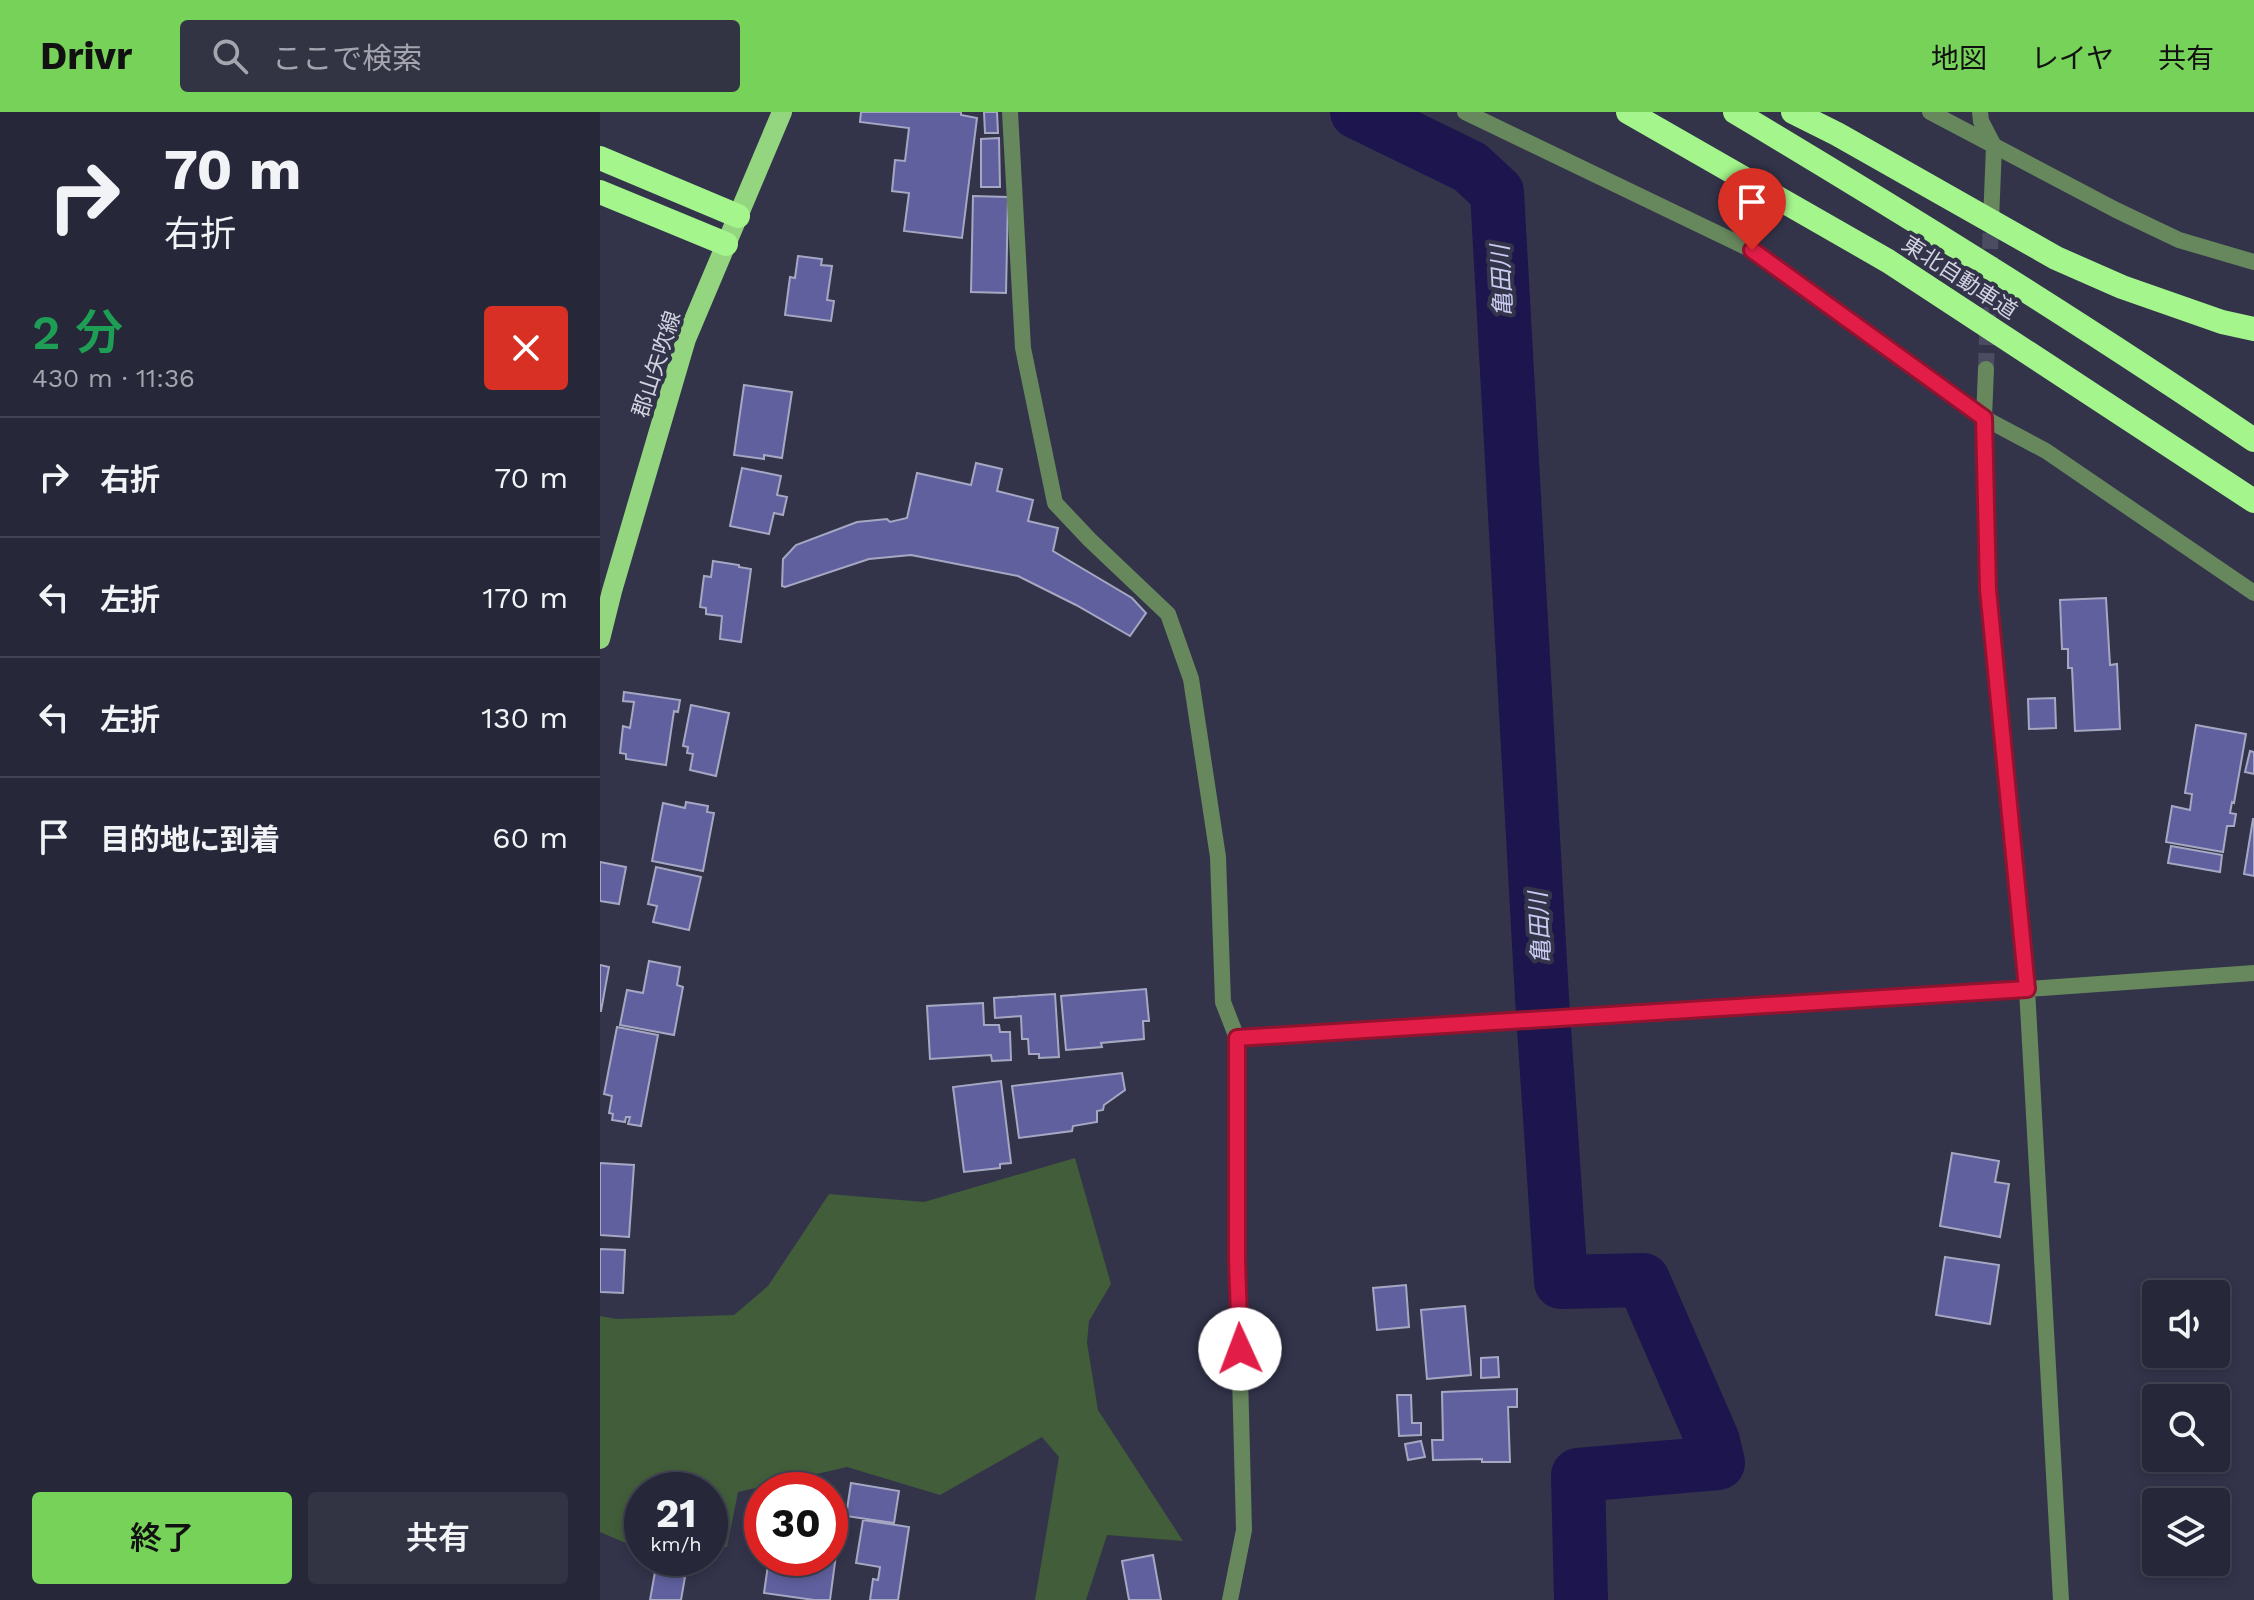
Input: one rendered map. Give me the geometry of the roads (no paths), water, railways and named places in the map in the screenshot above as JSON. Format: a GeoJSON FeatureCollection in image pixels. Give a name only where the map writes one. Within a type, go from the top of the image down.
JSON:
{"type":"FeatureCollection","features":[{"type":"Feature","properties":{"kind":"highway","name":"東北自動車道"},"geometry":{"type":"LineString","coordinates":[[1628,112],[1888,261],[2254,501]]}},
{"type":"Feature","properties":{"kind":"highway","name":"東北自動車道"},"geometry":{"type":"LineString","coordinates":[[1735,112],[1906,213],[2254,440]]}},
{"type":"Feature","properties":{"kind":"highway"},"geometry":{"type":"LineString","coordinates":[[1793,112],[2056,258],[2122,287],[2222,322],[2254,329]]}},
{"type":"Feature","properties":{"kind":"highway"},"geometry":{"type":"LineString","coordinates":[[600,158],[738,216]]}},
{"type":"Feature","properties":{"kind":"highway"},"geometry":{"type":"LineString","coordinates":[[600,192],[726,244]]}},
{"type":"Feature","properties":{"kind":"main road","name":"郡山矢吹線"},"geometry":{"type":"LineString","coordinates":[[600,639],[686,339],[782,112]]}},
{"type":"Feature","properties":{"kind":"street"},"geometry":{"type":"LineString","coordinates":[[1010,112],[1023,348],[1055,503],[1168,614],[1191,679],[1218,857],[1223,1002],[1237,1038],[1237,1259],[1244,1530],[1230,1600]]}},
{"type":"Feature","properties":{"kind":"street"},"geometry":{"type":"LineString","coordinates":[[1465,112],[1752,250],[1984,418],[2046,451],[2254,593]]}},
{"type":"Feature","properties":{"kind":"street"},"geometry":{"type":"LineString","coordinates":[[1930,112],[2179,240],[2254,262]]}},
{"type":"Feature","properties":{"kind":"street"},"geometry":{"type":"LineString","coordinates":[[1980,112],[1981,121],[1994,146],[1991,221]]}},
{"type":"Feature","properties":{"kind":"street"},"geometry":{"type":"LineString","coordinates":[[1986,369],[1984,418],[1988,589],[2027,989],[2061,1600]]}},
{"type":"Feature","properties":{"kind":"street"},"geometry":{"type":"LineString","coordinates":[[1237,1038],[2254,973]]}},
{"type":"Feature","properties":{"kind":"waterway","name":"亀田川"},"geometry":{"type":"LineString","coordinates":[[1357,112],[1470,167],[1497,192],[1561,1282],[1643,1280],[1713,1441],[1718,1463],[1578,1475],[1581,1600]]}},
{"type":"Feature","properties":{"kind":"tunnel"},"geometry":{"type":"LineString","coordinates":[[1986,369],[1991,221]]}}]}
